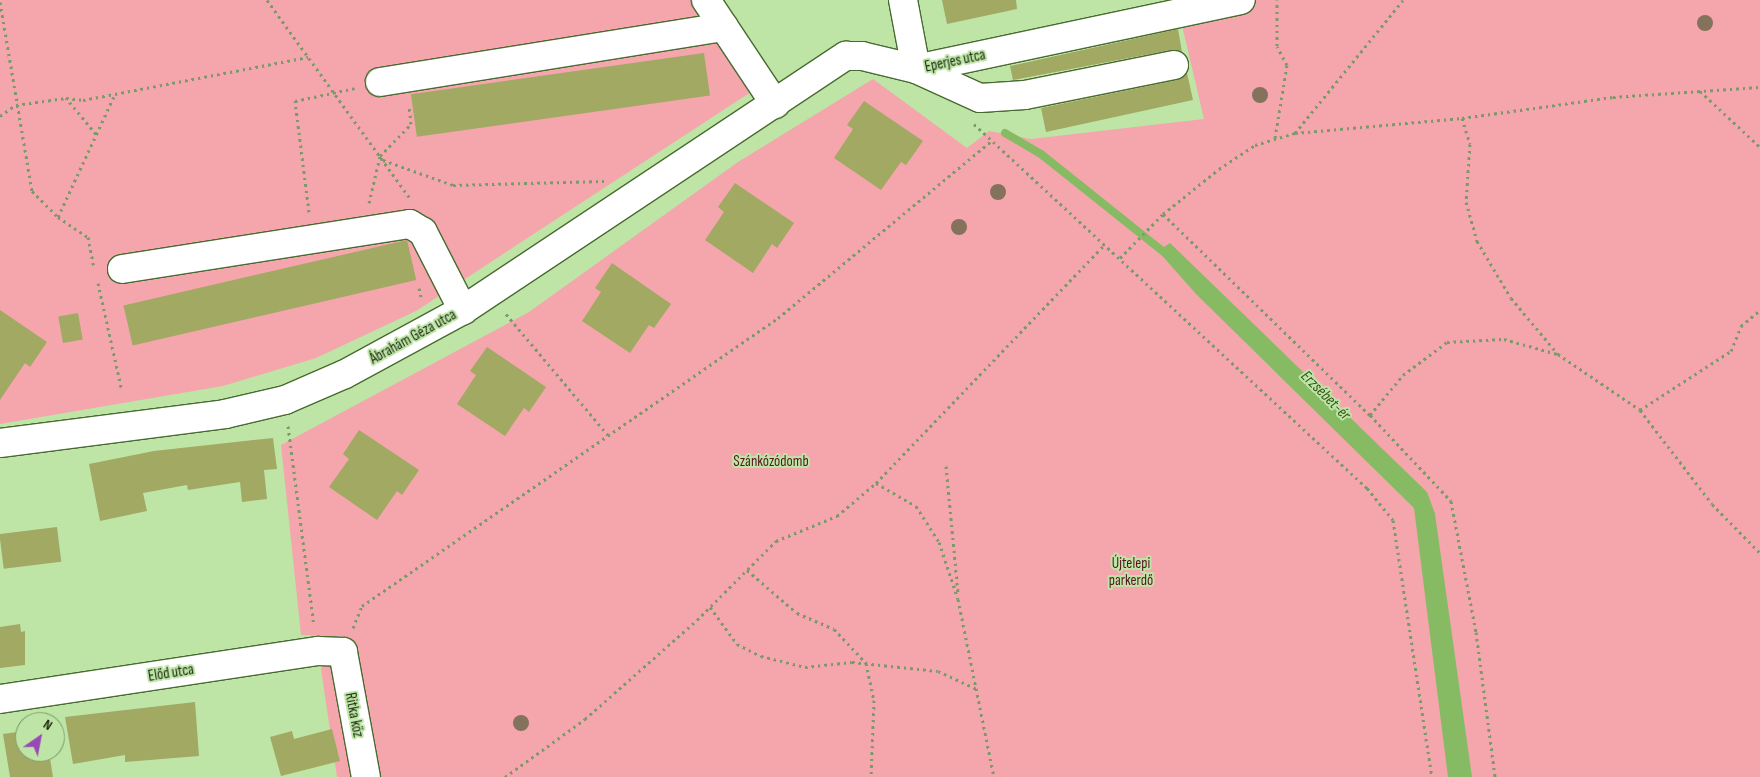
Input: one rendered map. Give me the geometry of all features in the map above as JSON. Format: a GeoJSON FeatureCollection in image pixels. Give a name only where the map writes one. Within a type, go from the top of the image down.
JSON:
{"type":"FeatureCollection","features":[{"type":"Feature","properties":{"kind":"street"},"geometry":{"type":"LineString","coordinates":[[706,0],[775,104]]}},
{"type":"Feature","properties":{"kind":"street"},"geometry":{"type":"LineString","coordinates":[[903,0],[916,69],[980,98],[1025,95],[1174,65]]}},
{"type":"Feature","properties":{"kind":"street","name":"Eperjes utca"},"geometry":{"type":"LineString","coordinates":[[775,104],[846,56],[862,56],[916,69],[1211,3],[1241,0]]}},
{"type":"Feature","properties":{"kind":"street"},"geometry":{"type":"LineString","coordinates":[[393,80],[724,27]]}},
{"type":"Feature","properties":{"kind":"street","name":"Ábrahám Géza utca"},"geometry":{"type":"LineString","coordinates":[[0,443],[225,414],[285,400],[420,336],[463,310],[775,104]]}},
{"type":"Feature","properties":{"kind":"street"},"geometry":{"type":"LineString","coordinates":[[122,269],[410,224],[423,232],[463,310]]}},
{"type":"Feature","properties":{"kind":"street","name":"Előd utca"},"geometry":{"type":"LineString","coordinates":[[0,699],[330,651]]}},
{"type":"Feature","properties":{"kind":"street","name":"Ritka köz"},"geometry":{"type":"LineString","coordinates":[[330,651],[366,777]]}},
{"type":"Feature","properties":{"kind":"path"},"geometry":{"type":"LineString","coordinates":[[267,0],[416,206]]}},
{"type":"Feature","properties":{"kind":"path"},"geometry":{"type":"LineString","coordinates":[[1275,138],[1287,65],[1277,46],[1277,0]]}},
{"type":"Feature","properties":{"kind":"path"},"geometry":{"type":"LineString","coordinates":[[1294,133],[1403,0]]}},
{"type":"Feature","properties":{"kind":"path"},"geometry":{"type":"LineString","coordinates":[[0,2],[32,191],[58,217],[88,237],[121,387]]}},
{"type":"Feature","properties":{"kind":"path"},"geometry":{"type":"LineString","coordinates":[[0,116],[16,105],[66,98],[83,100],[308,57]]}},
{"type":"Feature","properties":{"kind":"path"},"geometry":{"type":"LineString","coordinates":[[313,239],[295,101],[393,80],[410,124],[380,156],[363,230]]}},
{"type":"Feature","properties":{"kind":"path"},"geometry":{"type":"LineString","coordinates":[[1120,258],[1163,214],[1237,156],[1275,138],[1294,133],[1462,118],[1612,97],[1760,87]]}},
{"type":"Feature","properties":{"kind":"path"},"geometry":{"type":"LineString","coordinates":[[1699,91],[1760,147]]}},
{"type":"Feature","properties":{"kind":"path"},"geometry":{"type":"LineString","coordinates":[[58,217],[115,94]]}},
{"type":"Feature","properties":{"kind":"path"},"geometry":{"type":"LineString","coordinates":[[66,98],[96,134]]}},
{"type":"Feature","properties":{"kind":"path"},"geometry":{"type":"LineString","coordinates":[[1462,118],[1470,144],[1466,202],[1477,241],[1511,298],[1558,354],[1640,410],[1712,504],[1760,552]]}},
{"type":"Feature","properties":{"kind":"path"},"geometry":{"type":"LineString","coordinates":[[330,651],[362,606],[778,318],[991,141],[1105,244],[1367,488],[1393,520],[1432,777]]}},
{"type":"Feature","properties":{"kind":"path"},"geometry":{"type":"LineString","coordinates":[[383,160],[454,185],[604,181]]}},
{"type":"Feature","properties":{"kind":"path"},"geometry":{"type":"LineString","coordinates":[[1163,214],[1370,415],[1451,501],[1476,632],[1495,777]]}},
{"type":"Feature","properties":{"kind":"path"},"geometry":{"type":"LineString","coordinates":[[505,777],[585,718],[710,607],[776,541],[837,516],[876,483],[1105,244]]}},
{"type":"Feature","properties":{"kind":"path"},"geometry":{"type":"LineString","coordinates":[[489,293],[608,436]]}},
{"type":"Feature","properties":{"kind":"path"},"geometry":{"type":"LineString","coordinates":[[1640,410],[1731,351],[1741,326],[1760,310]]}},
{"type":"Feature","properties":{"kind":"path"},"geometry":{"type":"LineString","coordinates":[[1370,415],[1403,375],[1447,342],[1504,339],[1558,354]]}},
{"type":"Feature","properties":{"kind":"path"},"geometry":{"type":"LineString","coordinates":[[285,400],[330,651]]}},
{"type":"Feature","properties":{"kind":"path"},"geometry":{"type":"LineString","coordinates":[[946,466],[958,599]]}},
{"type":"Feature","properties":{"kind":"path"},"geometry":{"type":"LineString","coordinates":[[876,483],[916,506],[940,542],[958,599],[994,777]]}},
{"type":"Feature","properties":{"kind":"path"},"geometry":{"type":"LineString","coordinates":[[747,570],[796,613],[834,629],[866,663],[874,700],[871,777]]}},
{"type":"Feature","properties":{"kind":"path"},"geometry":{"type":"LineString","coordinates":[[710,607],[737,644],[748,651],[806,667],[866,663],[938,671],[977,689]]}},
{"type":"Feature","properties":{"kind":"green space"},"geometry":{"type":"Polygon","coordinates":[[[0,0],[692,0],[754,90],[416,311],[316,358],[223,386],[0,424],[0,0]]]}},
{"type":"Feature","properties":{"kind":"green space"},"geometry":{"type":"Polygon","coordinates":[[[1176,0],[1760,0],[1760,777],[337,777],[321,669],[325,657],[351,637],[301,635],[281,445],[529,312],[738,162],[873,79],[967,148],[989,131],[1031,139],[1204,119],[1176,0]]]}},
{"type":"Feature","properties":{"kind":"water"},"geometry":{"type":"Polygon","coordinates":[[[1170,243],[1427,492],[1435,514],[1472,777],[1448,777],[1414,508],[1196,294],[1158,251],[1170,243]]]}},
{"type":"Feature","properties":{"kind":"building"},"geometry":{"type":"Polygon","coordinates":[[[942,0],[1016,0],[1017,9],[947,24],[942,0]]]}},
{"type":"Feature","properties":{"kind":"building"},"geometry":{"type":"Polygon","coordinates":[[[1178,29],[1182,52],[1171,50],[1013,80],[1010,66],[1178,29]]]}},
{"type":"Feature","properties":{"kind":"building"},"geometry":{"type":"Polygon","coordinates":[[[704,53],[710,96],[417,137],[411,94],[704,53]]]}},
{"type":"Feature","properties":{"kind":"building"},"geometry":{"type":"Polygon","coordinates":[[[1187,73],[1193,100],[1046,132],[1041,108],[1177,80],[1187,73]]]}},
{"type":"Feature","properties":{"kind":"building"},"geometry":{"type":"Polygon","coordinates":[[[864,101],[923,141],[906,165],[901,162],[881,190],[834,158],[853,129],[847,125],[864,101]]]}},
{"type":"Feature","properties":{"kind":"building"},"geometry":{"type":"Polygon","coordinates":[[[735,183],[794,223],[777,248],[772,244],[753,273],[705,240],[724,212],[718,207],[735,183]]]}},
{"type":"Feature","properties":{"kind":"building"},"geometry":{"type":"Polygon","coordinates":[[[407,240],[416,280],[133,345],[123,305],[407,240]]]}},
{"type":"Feature","properties":{"kind":"building"},"geometry":{"type":"Polygon","coordinates":[[[612,263],[671,304],[654,328],[649,325],[630,353],[582,321],[601,292],[595,288],[612,263]]]}},
{"type":"Feature","properties":{"kind":"building"},"geometry":{"type":"Polygon","coordinates":[[[0,310],[47,342],[30,367],[25,363],[0,400],[0,310]]]}},
{"type":"Feature","properties":{"kind":"building"},"geometry":{"type":"Polygon","coordinates":[[[78,313],[83,340],[63,343],[58,316],[78,313]]]}},
{"type":"Feature","properties":{"kind":"building"},"geometry":{"type":"Polygon","coordinates":[[[487,347],[546,387],[529,412],[524,408],[505,436],[457,404],[476,375],[470,371],[487,347]]]}},
{"type":"Feature","properties":{"kind":"building"},"geometry":{"type":"Polygon","coordinates":[[[359,430],[419,470],[402,495],[397,491],[377,520],[329,487],[349,459],[343,454],[359,430]]]}},
{"type":"Feature","properties":{"kind":"building"},"geometry":{"type":"Polygon","coordinates":[[[273,438],[277,469],[264,470],[267,499],[242,502],[240,482],[188,490],[187,485],[143,493],[147,511],[100,521],[89,464],[154,451],[273,438]]]}},
{"type":"Feature","properties":{"kind":"building"},"geometry":{"type":"Polygon","coordinates":[[[57,527],[61,562],[4,569],[0,534],[57,527]]]}},
{"type":"Feature","properties":{"kind":"building"},"geometry":{"type":"Polygon","coordinates":[[[20,624],[21,632],[25,631],[25,665],[0,668],[0,627],[20,624]]]}},
{"type":"Feature","properties":{"kind":"building"},"geometry":{"type":"Polygon","coordinates":[[[195,702],[199,756],[125,762],[125,755],[73,764],[65,717],[195,702]]]}},
{"type":"Feature","properties":{"kind":"building"},"geometry":{"type":"Polygon","coordinates":[[[332,729],[340,761],[281,776],[270,737],[292,731],[294,739],[332,729]]]}},
{"type":"Feature","properties":{"kind":"building"},"geometry":{"type":"Polygon","coordinates":[[[15,732],[15,762],[51,762],[53,777],[10,777],[3,734],[15,732]]]}},
{"type":"Feature","properties":{"kind":"waterway","name":"Erzsébet-ér"},"geometry":{"type":"LineString","coordinates":[[1005,133],[1041,154],[1169,256]]}},
{"type":"Feature","properties":{"kind":"park label","name":"Szánkózódomb"},"geometry":{"type":"Point","coordinates":[771,462]}},
{"type":"Feature","properties":{"kind":"park label","name":"Újtelepi parkerdő"},"geometry":{"type":"Point","coordinates":[1131,572]}}]}
